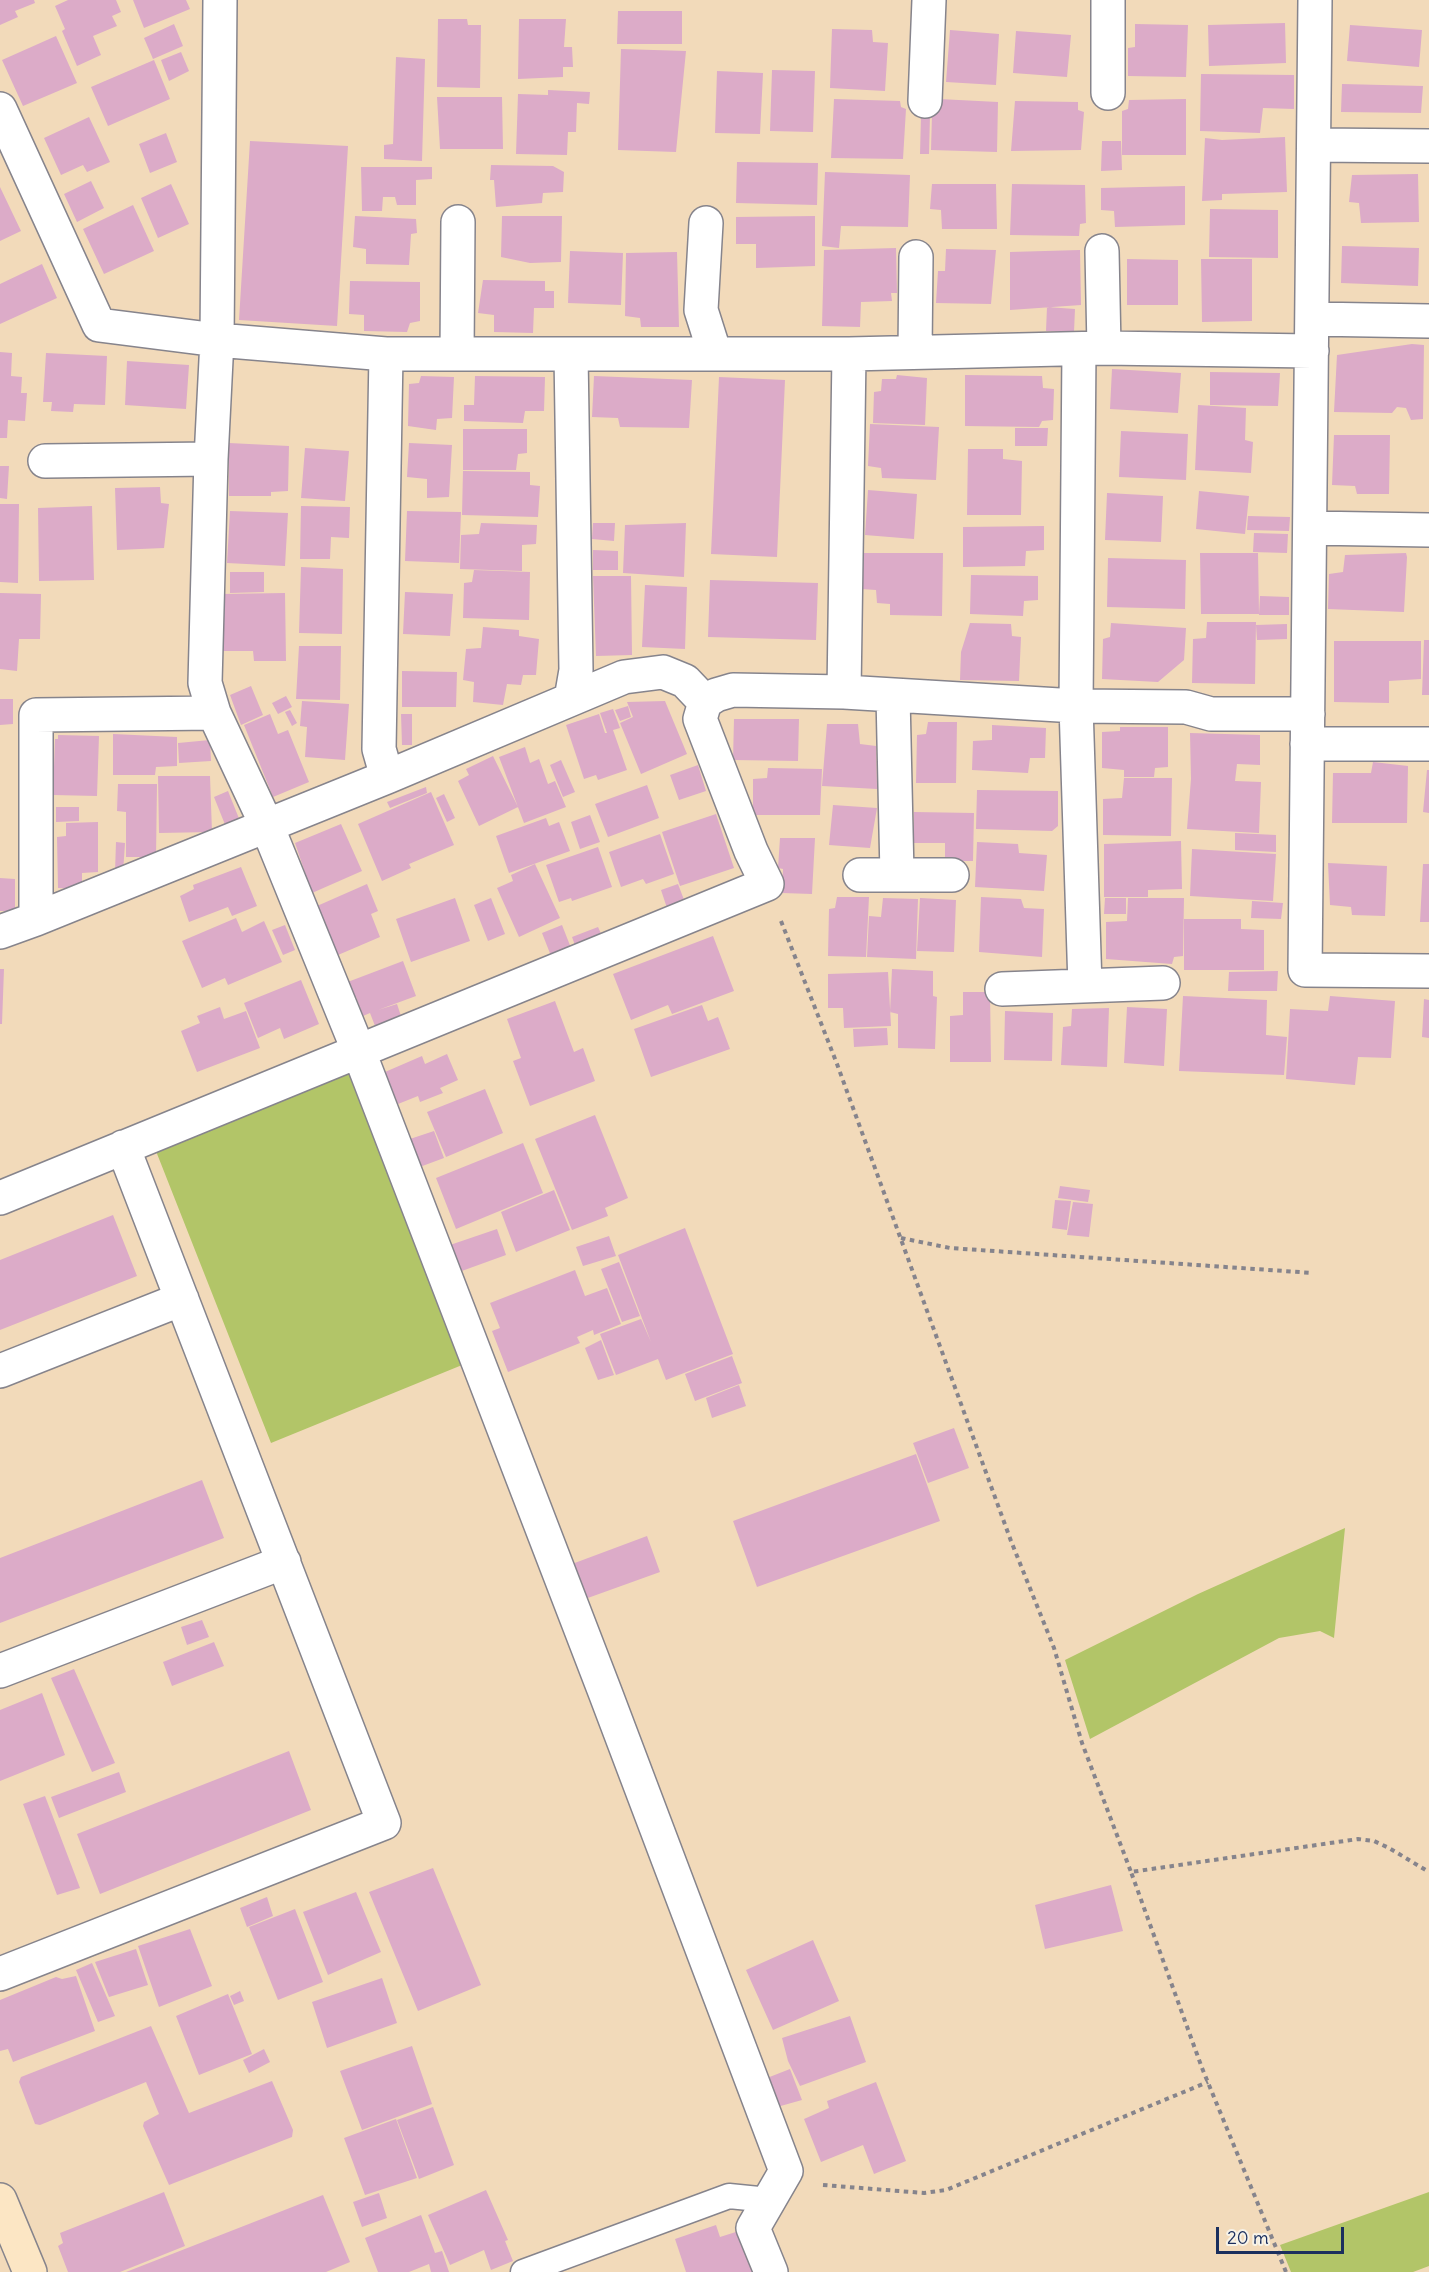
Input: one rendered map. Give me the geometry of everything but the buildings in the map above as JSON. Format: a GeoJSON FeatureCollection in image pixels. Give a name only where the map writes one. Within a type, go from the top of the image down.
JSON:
{"type":"FeatureCollection","features":[{"type":"Feature","properties":{"kind":"street"},"geometry":{"type":"LineString","coordinates":[[220,0],[217,340],[211,459],[205,683],[214,713],[267,826],[359,1052],[601,1681],[786,2171],[753,2228],[771,2272]]}},
{"type":"Feature","properties":{"kind":"street"},"geometry":{"type":"LineString","coordinates":[[925,101],[929,0]]}},
{"type":"Feature","properties":{"kind":"street"},"geometry":{"type":"LineString","coordinates":[[1108,0],[1108,93]]}},
{"type":"Feature","properties":{"kind":"street"},"geometry":{"type":"LineString","coordinates":[[1316,0],[1305,970],[1429,971]]}},
{"type":"Feature","properties":{"kind":"street"},"geometry":{"type":"LineString","coordinates":[[0,109],[99,325],[217,340],[386,354],[849,354],[1092,349],[1312,351]]}},
{"type":"Feature","properties":{"kind":"street"},"geometry":{"type":"LineString","coordinates":[[1314,145],[1429,146]]}},
{"type":"Feature","properties":{"kind":"street"},"geometry":{"type":"LineString","coordinates":[[457,354],[458,222]]}},
{"type":"Feature","properties":{"kind":"street"},"geometry":{"type":"LineString","coordinates":[[706,223],[701,310],[715,354]]}},
{"type":"Feature","properties":{"kind":"street"},"geometry":{"type":"LineString","coordinates":[[1085,986],[1076,706],[1092,349],[1102,251]]}},
{"type":"Feature","properties":{"kind":"street"},"geometry":{"type":"LineString","coordinates":[[915,352],[916,257]]}},
{"type":"Feature","properties":{"kind":"street"},"geometry":{"type":"LineString","coordinates":[[1312,319],[1429,321]]}},
{"type":"Feature","properties":{"kind":"street"},"geometry":{"type":"LineString","coordinates":[[386,354],[379,749],[387,777]]}},
{"type":"Feature","properties":{"kind":"street"},"geometry":{"type":"LineString","coordinates":[[571,354],[576,670],[572,699]]}},
{"type":"Feature","properties":{"kind":"street"},"geometry":{"type":"LineString","coordinates":[[844,692],[849,354]]}},
{"type":"Feature","properties":{"kind":"street"},"geometry":{"type":"LineString","coordinates":[[45,461],[211,459]]}},
{"type":"Feature","properties":{"kind":"street"},"geometry":{"type":"LineString","coordinates":[[1310,528],[1429,530]]}},
{"type":"Feature","properties":{"kind":"street"},"geometry":{"type":"LineString","coordinates":[[0,932],[387,777],[624,677],[663,672],[685,681],[705,702]]}},
{"type":"Feature","properties":{"kind":"street"},"geometry":{"type":"LineString","coordinates":[[0,1197],[767,884],[751,851],[700,718],[705,702],[716,695],[733,690],[844,692],[1076,706],[1186,707],[1211,714],[1308,729],[1429,744]]}},
{"type":"Feature","properties":{"kind":"street"},"geometry":{"type":"LineString","coordinates":[[893,696],[897,875]]}},
{"type":"Feature","properties":{"kind":"street"},"geometry":{"type":"LineString","coordinates":[[36,919],[36,715],[214,713]]}},
{"type":"Feature","properties":{"kind":"street"},"geometry":{"type":"LineString","coordinates":[[860,875],[952,875]]}},
{"type":"Feature","properties":{"kind":"street"},"geometry":{"type":"LineString","coordinates":[[1002,989],[1163,983]]}},
{"type":"Feature","properties":{"kind":"street"},"geometry":{"type":"LineString","coordinates":[[0,1974],[384,1823],[123,1147]]}},
{"type":"Feature","properties":{"kind":"street"},"geometry":{"type":"LineString","coordinates":[[0,1371],[182,1299]]}},
{"type":"Feature","properties":{"kind":"street"},"geometry":{"type":"LineString","coordinates":[[0,1671],[284,1562]]}},
{"type":"Feature","properties":{"kind":"street"},"geometry":{"type":"LineString","coordinates":[[0,2200],[30,2272]]}},
{"type":"Feature","properties":{"kind":"lane"},"geometry":{"type":"LineString","coordinates":[[523,2272],[729,2196],[774,2192]]}},
{"type":"Feature","properties":{"kind":"path"},"geometry":{"type":"LineString","coordinates":[[767,884],[837,1064],[1011,1541],[1054,1648],[1082,1743],[1208,2082],[1286,2272]]}},
{"type":"Feature","properties":{"kind":"path"},"geometry":{"type":"LineString","coordinates":[[900,1238],[950,1248],[1313,1273]]}},
{"type":"Feature","properties":{"kind":"path"},"geometry":{"type":"LineString","coordinates":[[1131,1872],[1358,1839],[1374,1841],[1429,1872]]}},
{"type":"Feature","properties":{"kind":"path"},"geometry":{"type":"LineString","coordinates":[[774,2192],[924,2193],[946,2190],[1208,2082]]}},
{"type":"Feature","properties":{"kind":"green space"},"geometry":{"type":"Polygon","coordinates":[[[352,1063],[467,1363],[271,1443],[152,1141],[352,1063]]]}},
{"type":"Feature","properties":{"kind":"green space"},"geometry":{"type":"Polygon","coordinates":[[[1345,1528],[1334,1638],[1320,1631],[1279,1638],[1090,1739],[1065,1660],[1198,1594],[1345,1528]]]}},
{"type":"Feature","properties":{"kind":"green space"},"geometry":{"type":"Polygon","coordinates":[[[1429,2192],[1429,2266],[1413,2272],[1291,2272],[1280,2245],[1429,2192]]]}}]}
